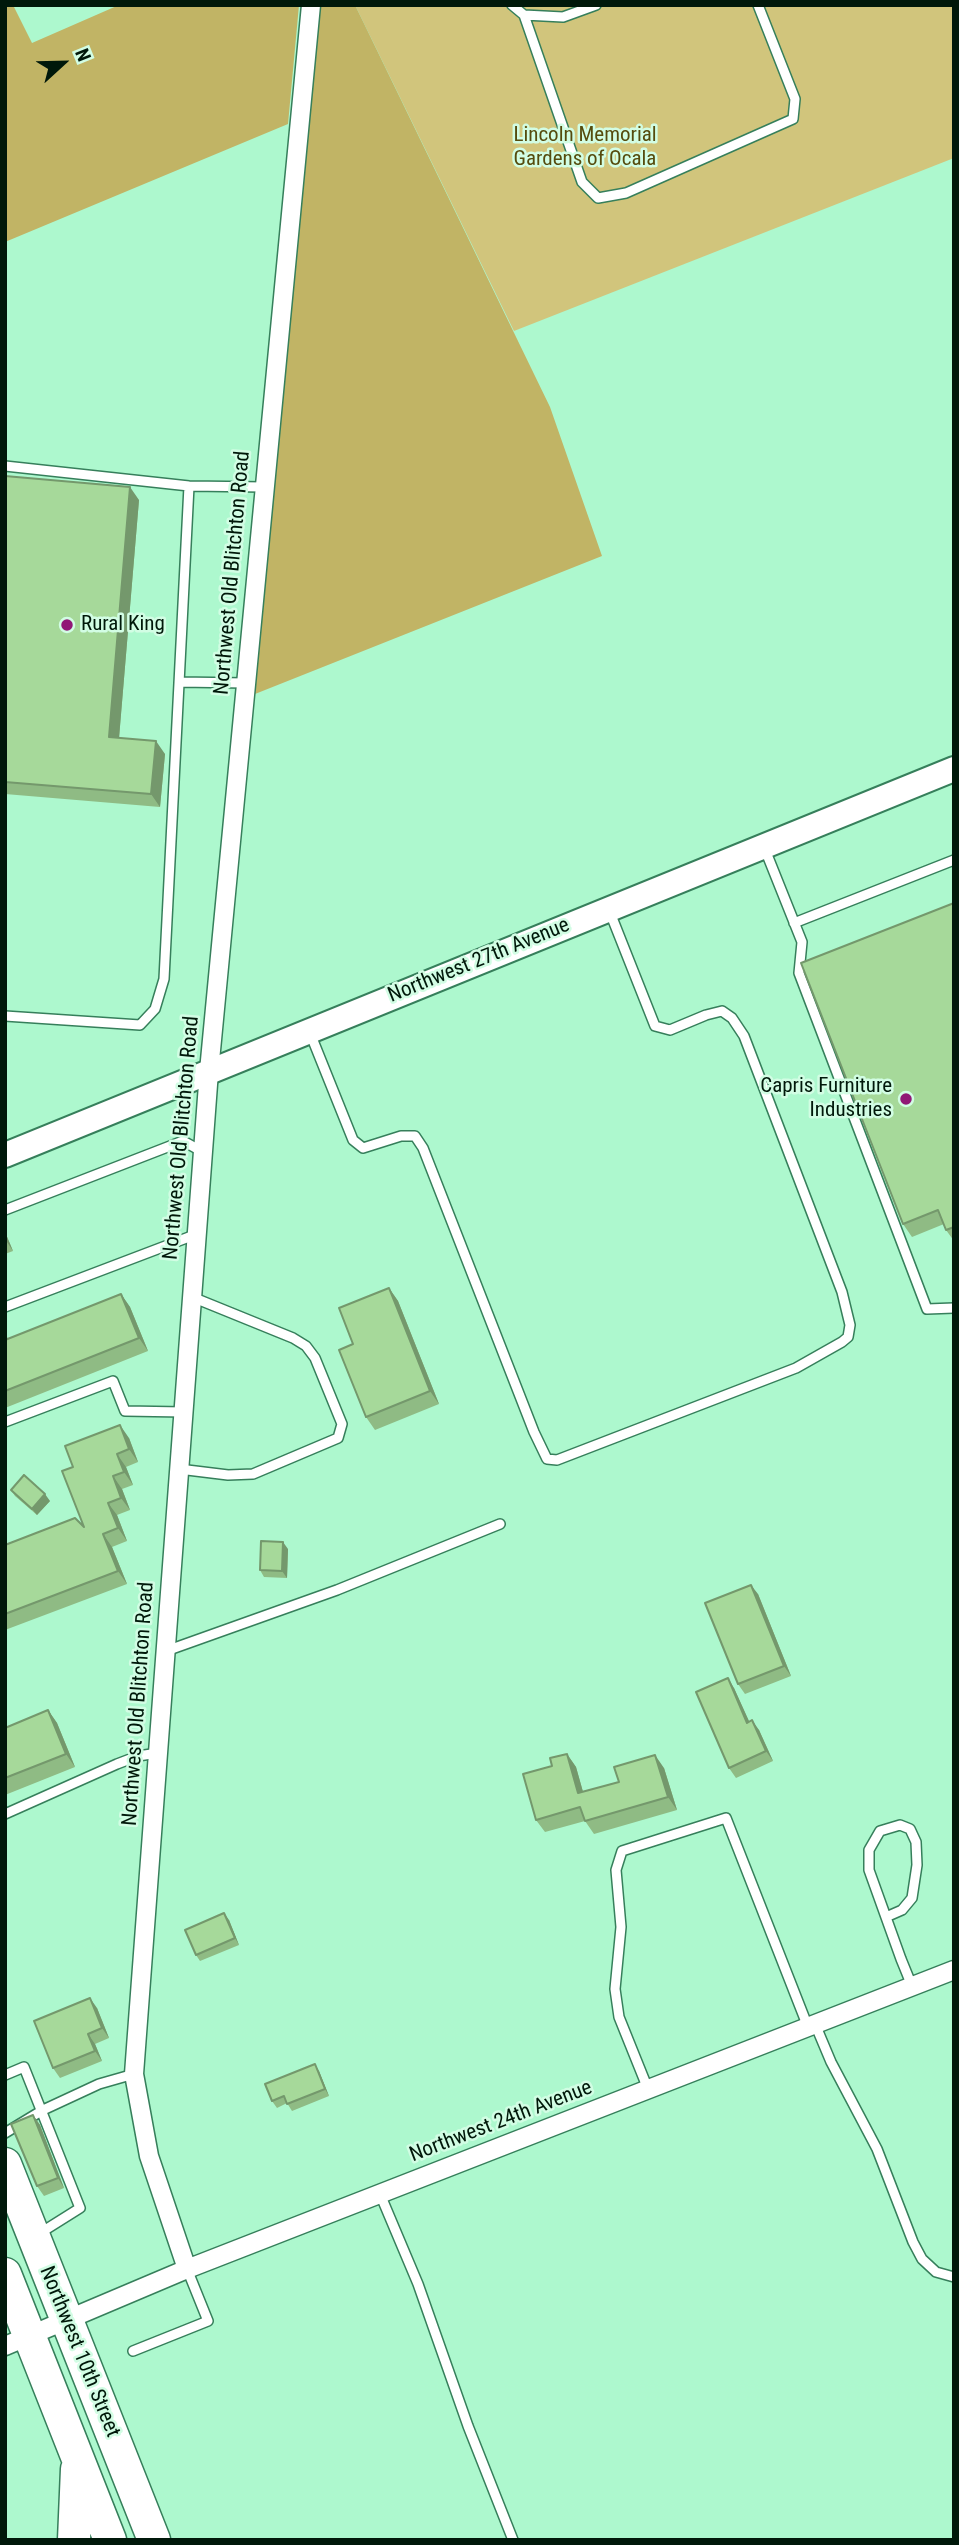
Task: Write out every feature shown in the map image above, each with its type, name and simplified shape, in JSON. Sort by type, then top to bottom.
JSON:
[{"type":"highway","name":"Northwest 10th Street","points":[[5,2164],[154,2540]]},
{"type":"highway","name":"Northwest 10th Street","points":[[5,2274],[17,2341],[77,2457],[110,2540]]},
{"type":"highway","points":[[74,2540],[77,2457]]},
{"type":"street","name":"Northwest Old Blitchton Road","points":[[187,2269],[149,2156],[134,2074],[209,1071],[311,5]]},
{"type":"street","name":"Northwest 27th Avenue","points":[[5,1154],[763,846],[953,773]]},
{"type":"street","name":"Northwest 24th Avenue","points":[[17,2341],[187,2269],[954,1970]]},
{"type":"lane","points":[[512,5],[524,15],[582,182],[598,198],[626,193],[793,119],[795,99],[758,5]]},
{"type":"lane","points":[[524,15],[563,17],[596,5]]},
{"type":"lane","points":[[5,466],[190,486],[264,487]]},
{"type":"lane","points":[[5,1016],[140,1025],[155,1009],[164,979],[190,486]]},
{"type":"lane","points":[[179,682],[246,683]]},
{"type":"lane","points":[[763,846],[802,942],[799,973],[927,1309],[954,1308]]},
{"type":"lane","points":[[794,922],[954,860]]},
{"type":"lane","points":[[308,1030],[353,1140],[363,1148],[401,1136],[415,1136],[423,1148],[547,1459],[557,1460],[796,1368],[842,1342],[848,1337],[850,1325],[842,1292],[744,1036],[732,1018],[722,1011],[670,1030],[655,1026],[608,909]]},
{"type":"lane","points":[[5,1210],[183,1140],[203,1152]]},
{"type":"lane","points":[[5,1307],[197,1234]]},
{"type":"lane","points":[[179,1469],[228,1475],[253,1474],[338,1438],[342,1424],[315,1358],[306,1346],[192,1297]]},
{"type":"lane","points":[[5,1422],[113,1381],[125,1410],[184,1412]]},
{"type":"lane","points":[[166,1651],[337,1590],[500,1524]]},
{"type":"lane","points":[[5,1814],[117,1764],[138,1756],[158,1753]]},
{"type":"lane","points":[[648,2090],[619,2017],[615,1989],[621,1927],[616,1870],[622,1851],[726,1818],[811,2026],[877,2149],[913,2242],[922,2259],[936,2272],[954,2277]]},
{"type":"lane","points":[[886,1917],[902,1910],[912,1898],[916,1842],[909,1829],[900,1825],[880,1831],[869,1850],[869,1870],[886,1917],[912,1986]]},
{"type":"lane","points":[[5,2075],[24,2067],[80,2208],[34,2237]]},
{"type":"lane","points":[[5,2133],[43,2110],[99,2084],[134,2074]]},
{"type":"lane","points":[[380,2194],[418,2284],[468,2426],[513,2540]]},
{"type":"lane","points":[[133,2351],[208,2321],[187,2269]]},
{"type":"green space","name":"Lincoln Memorial Gardens of Ocala","points":[[355,5],[954,5],[954,158],[514,331]]},
{"type":"shaded area","points":[[5,5],[13,5],[32,43],[119,5],[299,5],[288,124],[5,242]]},
{"type":"shaded area","points":[[320,5],[355,5],[550,407],[602,556],[255,694]]},
{"type":"building","name":"Rural King","points":[[5,476],[130,487],[109,737],[156,741],[151,794],[5,782]]},
{"type":"building","name":"Capris Furniture Industries","points":[[954,903],[954,1227],[946,1230],[938,1210],[903,1224],[801,963]]},
{"type":"building","points":[[389,1288],[430,1391],[366,1417],[339,1350],[353,1344],[339,1308]]},
{"type":"building","points":[[121,1294],[139,1338],[5,1391],[5,1340]]},
{"type":"building","points":[[120,1425],[129,1449],[117,1454],[124,1472],[113,1476],[121,1498],[108,1503],[118,1528],[103,1534],[118,1571],[5,1614],[5,1545],[75,1518],[84,1527],[62,1471],[73,1467],[65,1446]]},
{"type":"building","points":[[24,1475],[45,1494],[32,1509],[11,1490]]},
{"type":"building","points":[[261,1541],[283,1542],[282,1571],[260,1570]]},
{"type":"building","points":[[751,1585],[784,1666],[738,1684],[705,1603]]},
{"type":"building","points":[[728,1678],[747,1723],[752,1720],[766,1751],[729,1768],[696,1692]]},
{"type":"building","points":[[48,1710],[66,1754],[5,1778],[5,1728]]},
{"type":"building","points":[[567,1754],[578,1793],[619,1782],[614,1767],[655,1755],[668,1797],[585,1821],[580,1807],[536,1820],[523,1774],[552,1766],[550,1758]]},
{"type":"building","points":[[224,1913],[235,1938],[196,1955],[185,1930]]},
{"type":"building","points":[[90,1998],[102,2028],[88,2034],[95,2051],[53,2068],[34,2021]]},
{"type":"building","points":[[315,2064],[325,2089],[287,2104],[284,2096],[272,2101],[265,2084]]},
{"type":"building","points":[[33,2115],[58,2178],[37,2186],[11,2124]]},
{"type":"place","name":"Rural King","points":[[67,625]]},
{"type":"place","name":"Capris Furniture Industries","points":[[906,1099]]}]
